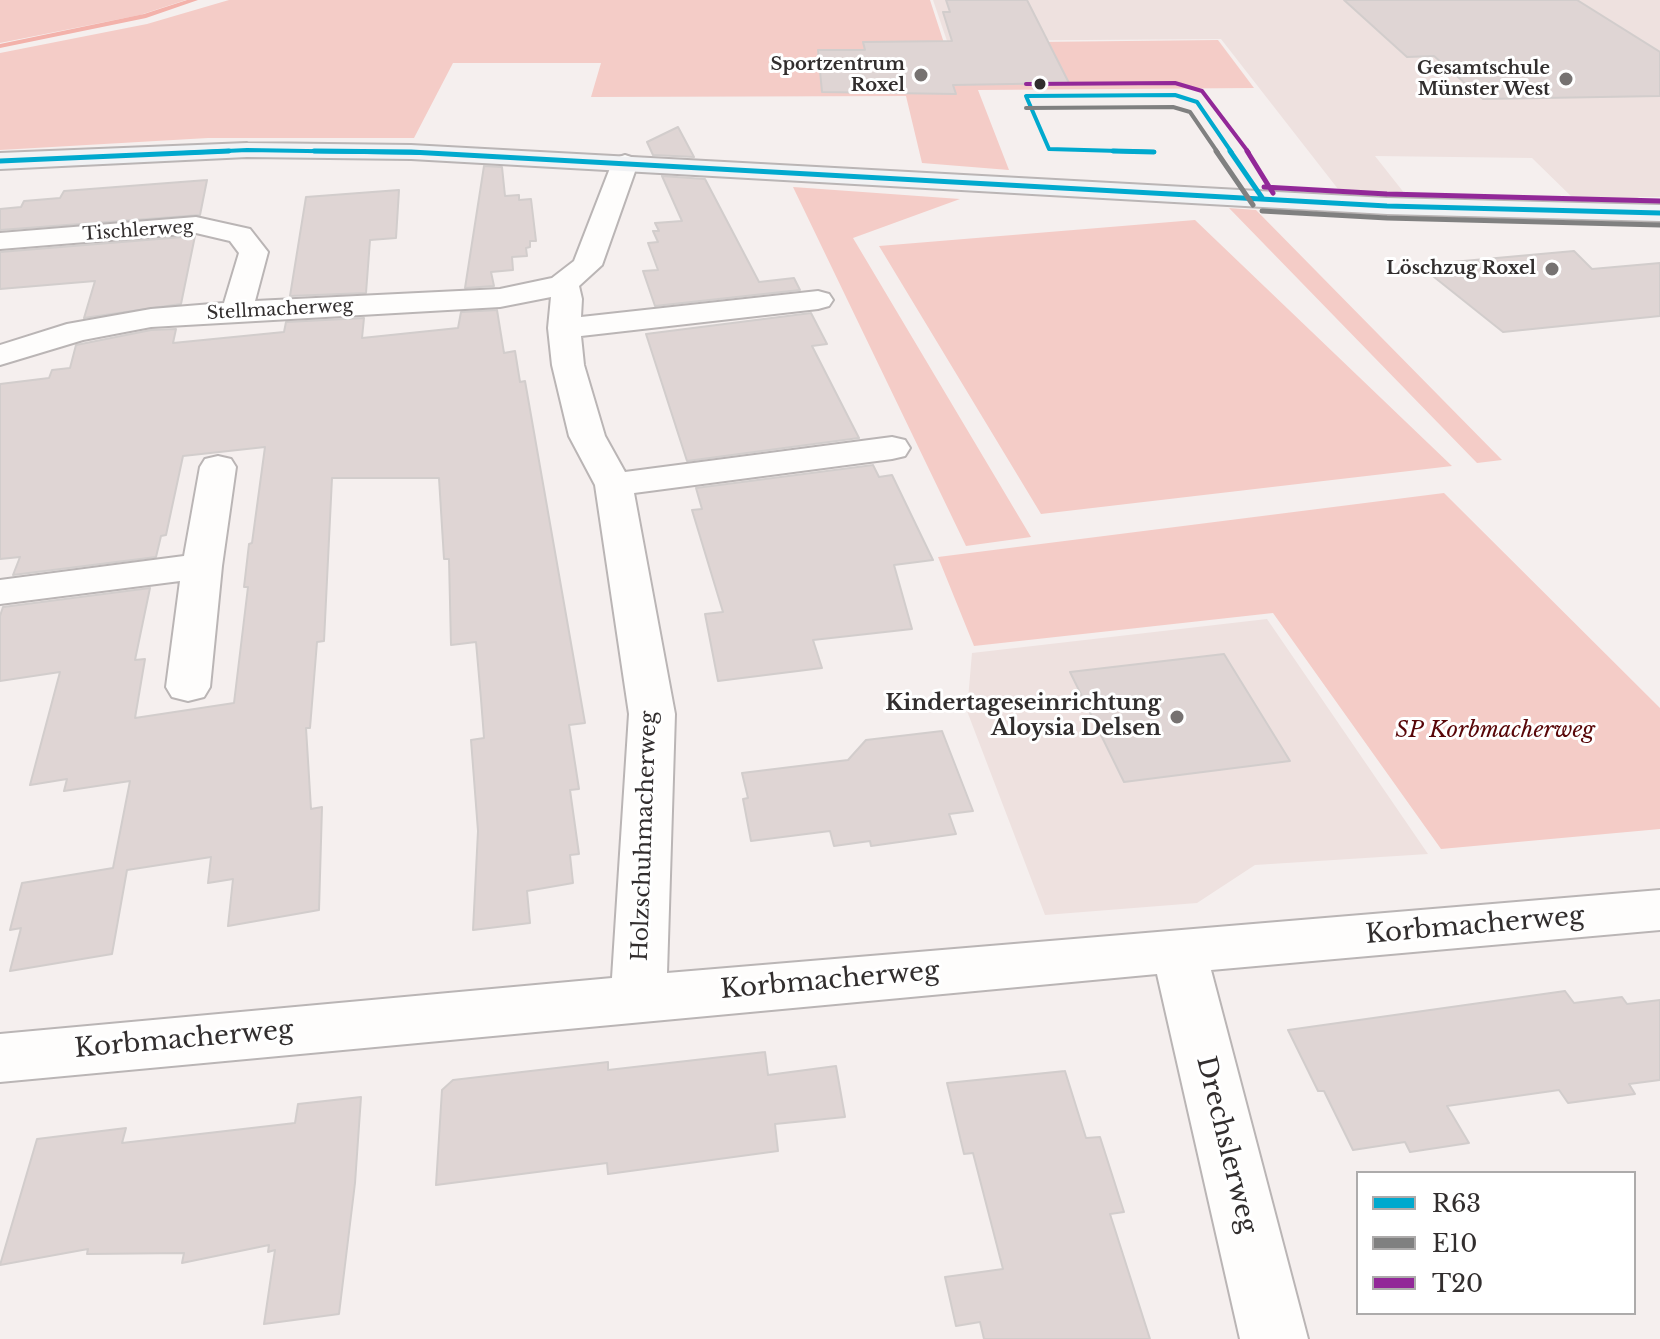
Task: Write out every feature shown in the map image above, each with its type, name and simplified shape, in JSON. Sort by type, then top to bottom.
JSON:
[{"type":"main road","points":[[0,161],[150,153],[325,150],[625,163],[1387,206],[1660,213]]},
{"type":"street","points":[[563,284],[587,265],[625,163]]},
{"type":"street","name":"Tischlerweg","points":[[0,241],[196,225],[240,235],[254,252],[237,311]]},
{"type":"street","name":"Stellmacherweg","points":[[0,355],[78,331],[151,318],[500,298],[534,293],[563,284]]},
{"type":"street","name":"Holzschuhmacherweg","points":[[563,284],[567,299],[564,328],[568,365],[587,436],[614,485],[652,714],[647,867],[638,998]]},
{"type":"street","points":[[564,328],[818,300]]},
{"type":"street","points":[[614,485],[892,448]]},
{"type":"street","points":[[188,687],[202,566],[218,467]]},
{"type":"street","points":[[0,592],[202,566]]},
{"type":"street","name":"Korbmacherweg","points":[[0,1058],[638,998],[1660,910]]},
{"type":"street","name":"Drechslerweg","points":[[1179,951],[1274,1339]]},
{"type":"shaded area","points":[[933,0],[1660,0],[1660,197],[1639,197],[1632,202],[1576,201],[1532,158],[1375,156],[1405,194],[1338,189],[1221,39],[947,41]]},
{"type":"shaded area","points":[[1267,619],[1428,854],[1255,865],[1197,903],[1045,915],[967,711],[972,653]]},
{"type":"green space","points":[[0,0],[186,0],[140,15],[0,43]]},
{"type":"green space","name":"Sportzentrum Roxel","points":[[229,0],[930,0],[944,43],[1218,40],[1254,88],[978,90],[1009,170],[922,163],[906,96],[591,97],[601,63],[453,63],[414,138],[208,138],[0,150],[0,53],[147,24]]},
{"type":"green space","points":[[793,187],[960,199],[853,238],[1031,537],[966,546]]},
{"type":"green space","points":[[1229,208],[1256,210],[1502,460],[1477,463]]},
{"type":"green space","points":[[1195,220],[1452,466],[1041,514],[879,246]]},
{"type":"green space","name":"SP Korbmacherweg","points":[[1444,493],[1660,708],[1660,829],[1441,849],[1273,613],[974,646],[938,557]]},
{"type":"building","points":[[946,0],[1027,0],[1069,83],[953,85],[956,94],[822,92],[818,50],[865,50],[863,42],[952,41],[943,12],[950,12]]},
{"type":"building","points":[[1344,0],[1577,0],[1660,52],[1660,96],[1483,99],[1434,56],[1407,57]]},
{"type":"building","points":[[678,127],[694,157],[653,155],[647,142]]},
{"type":"building","points":[[484,166],[502,167],[505,196],[519,195],[519,200],[531,199],[536,241],[530,241],[530,247],[526,248],[527,256],[512,257],[513,270],[491,272],[494,286],[465,288]]},
{"type":"building","points":[[662,176],[705,179],[759,282],[794,278],[800,290],[655,306],[643,271],[658,270],[648,243],[658,242],[653,231],[659,231],[655,223],[682,221]]},
{"type":"building","points":[[207,180],[200,215],[0,230],[0,209],[21,207],[24,201],[60,198],[64,191]]},
{"type":"building","points":[[399,190],[396,238],[370,240],[366,293],[290,296],[306,197]]},
{"type":"building","points":[[195,236],[181,304],[84,318],[95,281],[0,289],[0,252]]},
{"type":"building","points":[[1574,251],[1592,269],[1660,263],[1660,316],[1503,332],[1419,265]]},
{"type":"building","points":[[497,310],[504,353],[515,351],[520,382],[525,381],[585,723],[569,725],[579,789],[570,790],[579,854],[570,855],[573,883],[527,891],[530,923],[473,930],[478,831],[471,740],[484,738],[476,642],[451,645],[449,559],[444,559],[439,478],[332,478],[324,641],[317,642],[310,728],[306,728],[311,809],[322,807],[319,910],[228,926],[233,879],[208,883],[211,857],[127,870],[112,954],[10,971],[21,928],[10,930],[22,883],[113,868],[130,781],[64,791],[67,779],[30,785],[60,672],[0,681],[0,616],[3,607],[150,588],[135,660],[145,659],[135,718],[234,703],[248,587],[244,587],[249,544],[252,543],[265,447],[183,456],[166,535],[161,536],[156,557],[13,575],[20,557],[0,559],[0,384],[49,378],[52,370],[70,368],[76,345],[151,330],[176,329],[173,343],[284,332],[286,322],[364,318],[362,338],[458,328],[461,312]]},
{"type":"building","points":[[811,313],[827,344],[812,346],[859,438],[687,461],[646,334]]},
{"type":"building","points":[[873,465],[879,477],[892,475],[933,560],[894,565],[912,629],[813,640],[822,668],[718,681],[705,614],[723,612],[692,510],[702,509],[696,488]]},
{"type":"building","name":"Kindertageseinrichtung Aloysia Delsen","points":[[1224,654],[1290,761],[1124,782],[1070,672]]},
{"type":"building","points":[[942,731],[973,811],[949,814],[956,834],[871,846],[870,841],[834,846],[830,831],[751,841],[743,799],[748,798],[742,773],[848,760],[866,740]]},
{"type":"building","points":[[1565,991],[1574,1003],[1622,997],[1627,1004],[1660,1000],[1660,1080],[1629,1084],[1635,1094],[1568,1103],[1559,1090],[1447,1106],[1469,1143],[1410,1152],[1405,1142],[1353,1150],[1324,1091],[1318,1091],[1288,1030]]},
{"type":"building","points":[[765,1052],[768,1075],[836,1066],[845,1117],[775,1124],[778,1151],[608,1174],[607,1163],[436,1185],[442,1090],[453,1080],[608,1062],[608,1070]]},
{"type":"building","points":[[1065,1071],[1086,1138],[1100,1137],[1124,1212],[1110,1214],[1150,1339],[984,1339],[980,1322],[956,1326],[945,1277],[1003,1269],[973,1153],[964,1154],[947,1083]]},
{"type":"building","points":[[361,1097],[355,1183],[339,1314],[264,1324],[275,1250],[268,1252],[269,1245],[182,1263],[184,1253],[87,1254],[88,1249],[0,1265],[37,1139],[126,1128],[122,1143],[295,1123],[298,1104]]},
{"type":"waterway","points":[[0,46],[146,16],[194,0]]},
{"type":"transit line","name":"T20","points":[[1026,84],[1175,83],[1202,91],[1245,147],[1273,193]]},
{"type":"transit line","name":"R63","points":[[1154,152],[1049,149],[1026,96],[1175,95],[1197,102],[1263,199]]},
{"type":"transit line","name":"E10","points":[[1026,108],[1173,107],[1190,112],[1253,205]]},
{"type":"transit line","name":"R63","points":[[0,161],[247,150],[411,152],[1387,206],[1660,213]]},
{"type":"transit line","name":"T20","points":[[1264,187],[1387,194],[1660,201]]},
{"type":"transit line","name":"E10","points":[[1262,211],[1387,218],[1660,225]]},
{"type":"place","name":"Sportzentrum Roxel","points":[[921,75]]},
{"type":"place","name":"Gesamtschule Münster West","points":[[1566,79]]},
{"type":"place","name":"Löschzug Roxel","points":[[1552,269]]},
{"type":"place","name":"Kindertageseinrichtung Aloysia Delsen","points":[[1177,717]]}]
